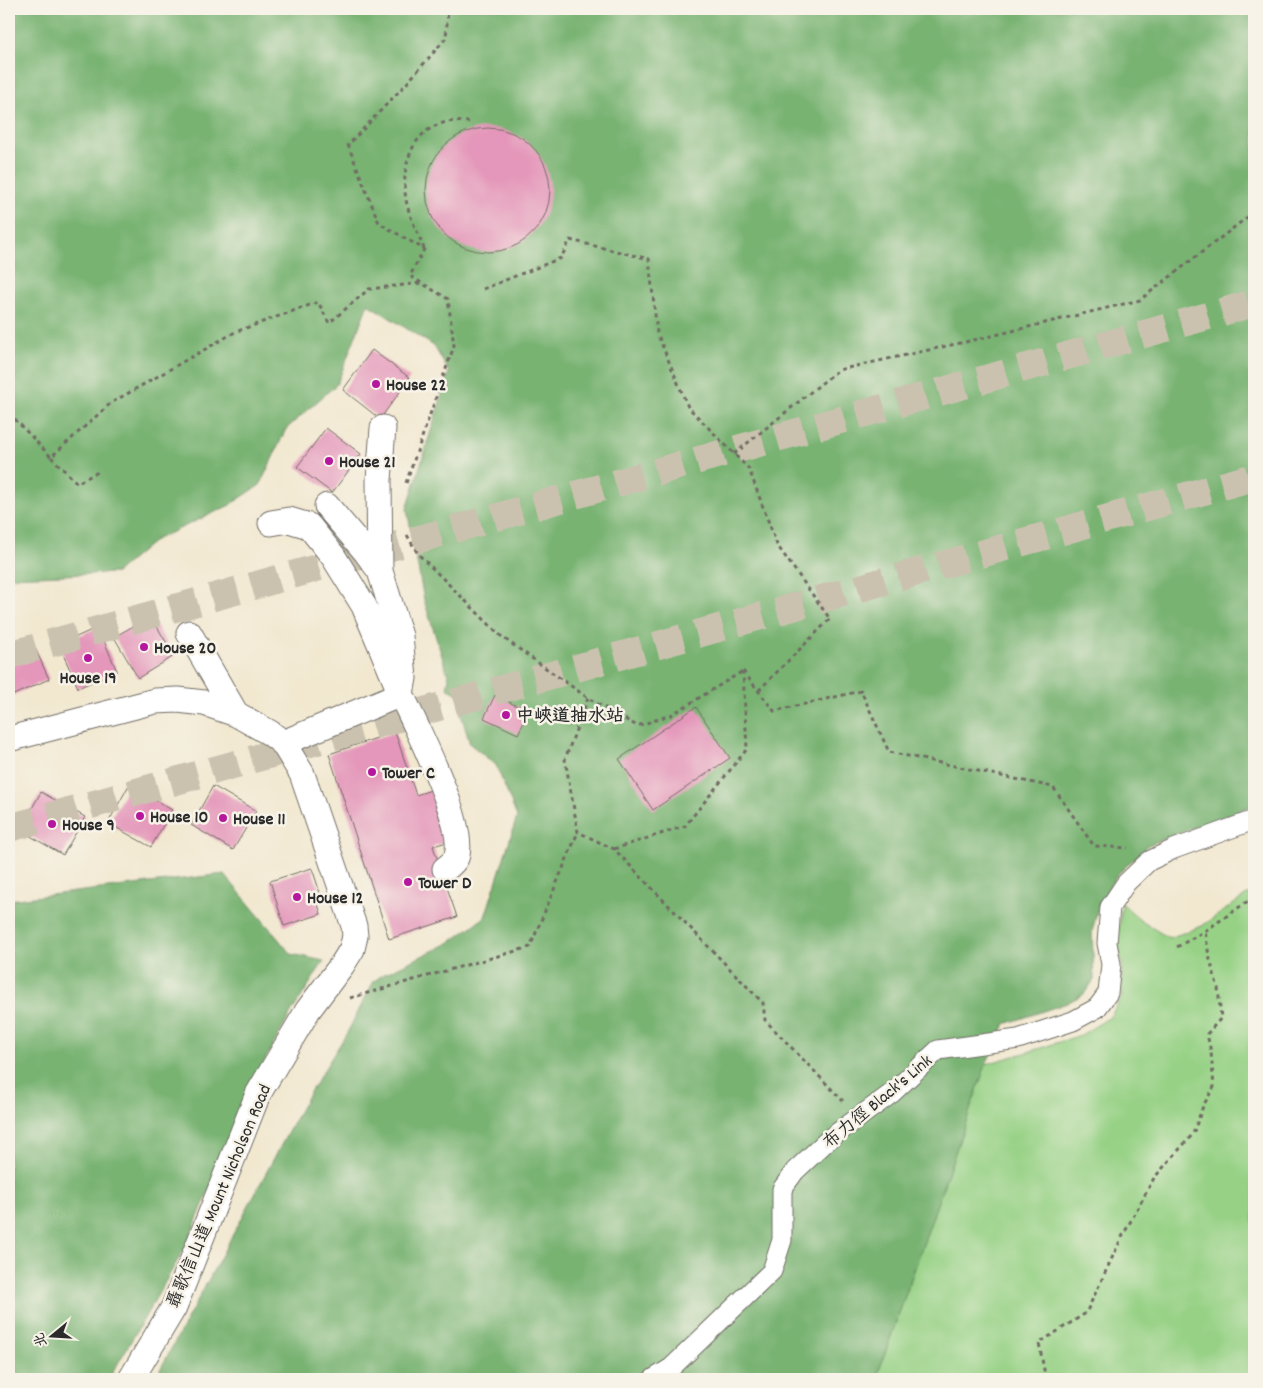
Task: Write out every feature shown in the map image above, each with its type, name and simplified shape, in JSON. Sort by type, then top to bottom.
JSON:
[{"type":"street","points":[[383,428],[379,480],[380,571],[400,636],[404,678],[401,694]]},
{"type":"street","points":[[327,506],[380,571]]},
{"type":"street","points":[[271,523],[289,520],[309,526],[333,556],[364,606],[450,804],[456,824],[459,845],[456,859],[445,869]]},
{"type":"street","points":[[189,633],[236,714]]},
{"type":"street","points":[[9,739],[155,702],[178,700],[204,703],[236,714],[270,733],[283,743],[401,694]]},
{"type":"street","name":"聶歌信山道 Mount Nicholson Road","points":[[131,1379],[174,1307],[258,1094],[308,1010],[342,965],[352,948],[355,936],[354,926],[302,774],[283,743]]},
{"type":"street","name":"布力徑 Black's Link","points":[[653,1379],[671,1368],[772,1271],[782,1240],[782,1189],[795,1171],[829,1139],[892,1093],[938,1050],[1018,1039],[1073,1021],[1097,1008],[1108,992],[1111,964],[1107,943],[1110,907],[1126,884],[1149,861],[1254,820]]},
{"type":"path","points":[[424,249],[379,222],[348,145],[407,83],[446,38],[448,9]]},
{"type":"path","points":[[405,486],[454,346],[448,299],[410,276],[424,249],[407,206],[405,176],[408,156],[424,131],[444,122],[470,122]]},
{"type":"path","points":[[734,454],[838,370],[983,338],[1140,300],[1254,212]]},
{"type":"path","points":[[483,289],[561,258],[570,240],[649,259],[657,333],[688,407],[749,469],[777,545],[830,619],[758,691]]},
{"type":"path","points":[[51,457],[110,403],[235,332],[318,302],[329,323],[369,289],[422,283]]},
{"type":"path","points":[[9,413],[77,483],[98,472]]},
{"type":"path","points":[[404,530],[418,554],[502,637],[588,698],[637,726],[671,715],[743,671]]},
{"type":"path","points":[[743,671],[774,711],[861,691],[889,752],[1053,786],[1094,846],[1132,848]]},
{"type":"path","points":[[614,849],[684,826],[746,749],[743,671]]},
{"type":"path","points":[[308,1010],[530,947],[578,832],[565,759],[588,698]]},
{"type":"path","points":[[578,832],[614,849],[763,1003],[765,1020],[859,1118]]},
{"type":"path","points":[[1178,947],[1254,897]]},
{"type":"path","points":[[1043,1379],[1045,1375],[1039,1343],[1086,1313],[1154,1178],[1193,1134],[1203,1106],[1214,1088],[1211,1052],[1207,1034],[1221,1018],[1218,988],[1209,956],[1205,931]]},
{"type":"green space","points":[[9,9],[1254,9],[1254,805],[1148,845],[1117,875],[1099,903],[1092,932],[1094,980],[1084,994],[1067,1003],[1005,1024],[986,1064],[876,1379],[155,1379],[307,1097],[347,1033],[374,981],[384,974],[449,943],[485,917],[517,817],[496,765],[470,744],[461,714],[465,698],[447,688],[449,678],[424,600],[407,509],[449,372],[434,346],[368,304],[337,384],[286,429],[260,485],[230,505],[155,540],[116,573],[9,577]]},
{"type":"green space","points":[[224,874],[291,954],[324,961],[291,1013],[255,1078],[186,1246],[109,1379],[9,1379],[9,900]]},
{"type":"green space","points":[[1254,890],[1254,1379],[876,1379],[986,1064],[1081,1035],[1110,1017],[1121,998],[1122,963],[1117,943],[1122,903],[1141,921],[1169,938],[1202,926]]},
{"type":"building","points":[[488,128],[512,133],[531,147],[545,166],[550,190],[545,214],[531,233],[512,247],[488,252],[464,247],[445,233],[431,214],[426,190],[431,166],[445,147],[464,133]]},
{"type":"building","name":"House 22","points":[[372,350],[410,378],[380,419],[343,390]]},
{"type":"building","name":"House 21","points":[[326,428],[361,454],[332,493],[297,467]]},
{"type":"building","name":"House 20","points":[[151,616],[174,656],[138,678],[114,637]]},
{"type":"building","name":"House 19","points":[[98,627],[117,671],[78,688],[59,645]]},
{"type":"building","points":[[31,639],[49,679],[9,697],[9,650]]},
{"type":"building","name":"中峽道抽水站","points":[[495,695],[529,712],[518,734],[484,718]]},
{"type":"building","points":[[696,707],[730,758],[653,810],[619,759]]},
{"type":"building","points":[[395,732],[416,795],[431,790],[447,842],[433,846],[457,917],[389,939],[329,754]]},
{"type":"building","name":"House 10","points":[[129,785],[172,810],[151,847],[108,823]]},
{"type":"building","name":"House 11","points":[[213,786],[256,811],[233,850],[191,825]]},
{"type":"building","name":"House 9","points":[[41,792],[85,817],[63,855],[20,830]]},
{"type":"building","name":"House 12","points":[[312,868],[321,896],[316,898],[321,914],[284,926],[270,881]]},
{"type":"tunnel","points":[[9,655],[1254,303]]},
{"type":"tunnel","points":[[9,828],[1254,477]]},
{"type":"place","name":"House 22","points":[[376,384]]},
{"type":"place","name":"House 21","points":[[329,461]]},
{"type":"place","name":"House 20","points":[[144,647]]},
{"type":"place","name":"House 19","points":[[88,658]]},
{"type":"place","name":"中峽道抽水站","points":[[506,715]]},
{"type":"place","name":"Tower C","points":[[372,772]]},
{"type":"place","name":"House 10","points":[[140,816]]},
{"type":"place","name":"House 11","points":[[223,818]]},
{"type":"place","name":"House 9","points":[[52,824]]},
{"type":"place","name":"Tower D","points":[[408,882]]},
{"type":"place","name":"House 12","points":[[297,897]]}]
